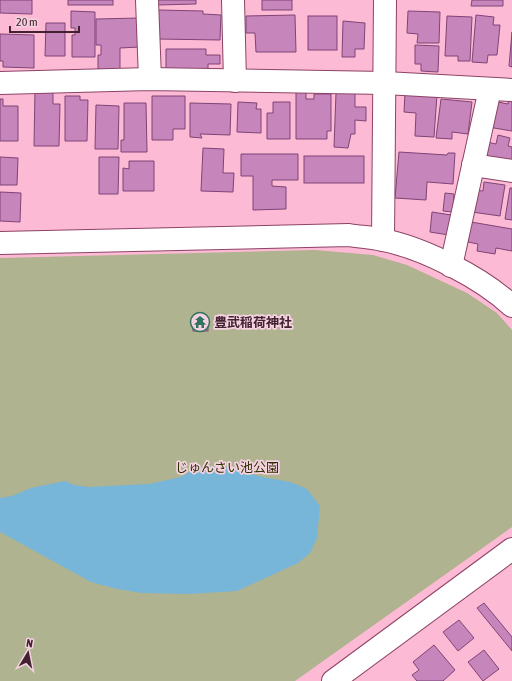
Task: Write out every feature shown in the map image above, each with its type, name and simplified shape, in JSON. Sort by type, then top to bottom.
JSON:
[{"type":"street","points":[[147,0],[150,79]]},
{"type":"street","points":[[233,0],[235,80]]},
{"type":"street","points":[[383,240],[386,0]]},
{"type":"street","points":[[0,83],[150,79],[235,80],[385,83],[512,90]]},
{"type":"street","points":[[452,266],[472,164],[490,89]]},
{"type":"street","points":[[472,164],[512,171]]},
{"type":"street","points":[[0,243],[349,235],[383,240],[418,251],[452,266],[482,283],[500,295],[512,306]]},
{"type":"street","points":[[333,681],[512,549]]},
{"type":"green space","name":"じゅんさい池公園","points":[[315,250],[373,255],[407,265],[467,293],[497,313],[512,330],[512,527],[295,681],[0,681],[0,258]]},
{"type":"water","points":[[199,466],[231,468],[262,477],[290,482],[307,489],[320,506],[317,538],[310,553],[298,563],[237,591],[189,594],[142,593],[117,589],[91,582],[0,532],[0,498],[12,496],[31,488],[65,481],[74,485],[89,487],[149,484],[181,477]]},
{"type":"building","points":[[0,0],[32,0],[32,14],[0,13]]},
{"type":"building","points":[[68,0],[113,0],[113,5],[68,5]]},
{"type":"building","points":[[157,0],[196,0],[196,4],[157,5]]},
{"type":"building","points":[[262,0],[292,0],[292,10],[262,10]]},
{"type":"building","points":[[472,0],[503,0],[503,6],[471,6]]},
{"type":"building","points":[[158,10],[203,11],[203,14],[221,15],[220,40],[157,39]]},
{"type":"building","points":[[71,11],[95,12],[95,57],[72,57],[72,35],[75,35],[75,28],[71,28]]},
{"type":"building","points":[[408,11],[440,12],[439,43],[417,43],[418,34],[407,33]]},
{"type":"building","points":[[295,15],[296,52],[256,52],[255,33],[246,33],[246,16]]},
{"type":"building","points":[[476,15],[494,17],[493,25],[500,25],[497,55],[488,55],[487,63],[472,62]]},
{"type":"building","points":[[308,16],[337,16],[337,50],[308,50]]},
{"type":"building","points":[[447,16],[472,17],[470,61],[458,61],[458,56],[445,56]]},
{"type":"building","points":[[139,18],[140,47],[120,48],[120,70],[98,71],[98,55],[101,55],[101,45],[96,45],[96,19]]},
{"type":"building","points":[[343,21],[365,23],[364,49],[355,49],[355,57],[342,57]]},
{"type":"building","points":[[46,23],[65,23],[65,56],[45,56]]},
{"type":"building","points":[[512,32],[512,67],[509,66]]},
{"type":"building","points":[[0,34],[34,35],[34,68],[3,67],[3,61],[0,61]]},
{"type":"building","points":[[415,45],[439,46],[438,72],[421,71],[421,64],[415,64]]},
{"type":"building","points":[[166,49],[206,49],[206,55],[220,55],[220,64],[208,64],[208,70],[166,69]]},
{"type":"building","points":[[35,88],[53,88],[53,104],[60,104],[59,146],[34,146]]},
{"type":"building","points":[[296,89],[306,89],[306,99],[314,99],[314,94],[331,94],[331,131],[327,131],[327,139],[296,139]]},
{"type":"building","points":[[336,93],[355,93],[355,107],[366,107],[366,121],[355,120],[355,134],[351,134],[348,148],[334,147]]},
{"type":"building","points":[[405,93],[437,95],[434,137],[415,136],[416,113],[404,112]]},
{"type":"building","points":[[65,96],[80,96],[80,100],[88,100],[87,141],[65,141]]},
{"type":"building","points":[[152,96],[185,96],[185,129],[173,129],[173,140],[152,140]]},
{"type":"building","points":[[509,96],[512,96],[512,131],[488,127],[493,101],[508,104]]},
{"type":"building","points":[[0,99],[3,99],[3,106],[18,106],[18,141],[0,141]]},
{"type":"building","points":[[441,99],[472,102],[468,134],[452,132],[452,139],[436,138]]},
{"type":"building","points":[[238,102],[257,103],[256,109],[261,109],[261,133],[237,132]]},
{"type":"building","points":[[273,102],[290,102],[290,139],[267,139],[267,113],[273,113]]},
{"type":"building","points":[[124,103],[146,103],[147,152],[121,152],[121,140],[124,140]]},
{"type":"building","points":[[190,103],[231,104],[230,135],[200,134],[202,138],[190,137]]},
{"type":"building","points":[[96,105],[119,106],[118,149],[95,149]]},
{"type":"building","points":[[498,135],[510,138],[508,146],[512,147],[512,163],[483,161],[487,142],[496,144]]},
{"type":"building","points":[[203,148],[224,149],[223,173],[234,173],[233,192],[201,191]]},
{"type":"building","points":[[399,152],[447,155],[448,153],[455,153],[453,184],[427,182],[426,200],[395,198]]},
{"type":"building","points":[[241,154],[298,154],[298,180],[272,180],[272,186],[286,187],[286,209],[253,210],[253,176],[241,176]]},
{"type":"building","points":[[304,156],[364,156],[364,183],[304,183]]},
{"type":"building","points":[[0,157],[18,158],[17,185],[0,185]]},
{"type":"building","points":[[99,157],[119,157],[118,194],[99,194]]},
{"type":"building","points":[[129,161],[154,161],[154,191],[123,191],[123,168],[129,169]]},
{"type":"building","points":[[484,182],[505,185],[500,216],[472,212],[475,190],[483,191]]},
{"type":"building","points":[[510,188],[512,188],[512,220],[505,219]]},
{"type":"building","points":[[0,192],[21,193],[20,222],[0,221]]},
{"type":"building","points":[[445,193],[454,194],[453,212],[443,211]]},
{"type":"building","points":[[432,212],[451,215],[449,235],[430,232]]},
{"type":"building","points":[[471,222],[512,229],[512,251],[496,248],[495,254],[477,251],[478,244],[468,242]]},
{"type":"building","points":[[193,318],[208,318],[208,331],[193,331]]},
{"type":"building","points":[[484,603],[512,637],[512,651],[477,608]]},
{"type":"building","points":[[459,620],[474,638],[458,651],[443,632]]},
{"type":"building","points":[[434,645],[455,670],[443,681],[417,681],[412,675],[419,670],[413,662]]},
{"type":"building","points":[[484,650],[499,669],[483,681],[468,662]]},
{"type":"place","name":"豊武稲荷神社","points":[[200,322]]}]
